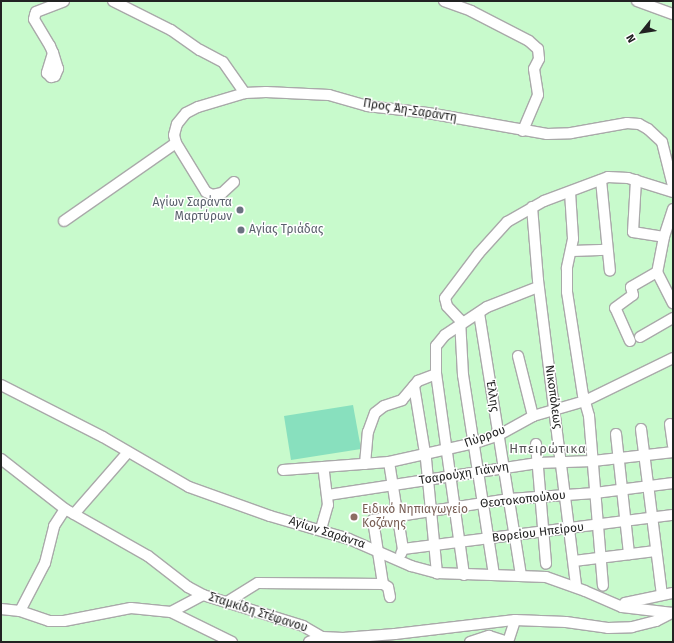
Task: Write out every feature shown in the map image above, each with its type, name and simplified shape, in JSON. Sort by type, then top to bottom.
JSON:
[{"type":"street","points":[[53,53],[34,19],[36,12],[64,1]]},
{"type":"street","points":[[113,1],[171,30],[200,50],[224,62],[245,93]]},
{"type":"street","points":[[444,1],[478,15],[529,41],[538,49],[539,59],[534,69],[539,85],[538,95],[523,131]]},
{"type":"street","points":[[637,1],[673,14]]},
{"type":"street","name":"Προς Άη-Σαράντη","points":[[176,143],[174,135],[177,124],[186,113],[245,93],[329,95],[367,106],[428,113],[523,131],[559,134],[610,125],[638,124],[648,128],[662,142],[673,186]]},
{"type":"street","points":[[64,221],[176,143],[206,192],[212,195],[222,193],[234,182]]},
{"type":"street","points":[[494,575],[475,443],[463,375],[461,326],[459,318],[447,306],[445,298],[479,253],[507,222],[532,207],[600,180],[614,177],[636,180],[673,192]]},
{"type":"street","points":[[600,180],[610,271]]},
{"type":"street","points":[[636,180],[633,232],[664,237]]},
{"type":"street","points":[[570,192],[572,251],[569,253],[567,268],[567,292],[585,401],[593,461],[603,586]]},
{"type":"street","name":"Νικοπόλεως","points":[[532,207],[538,287],[562,462],[576,587]]},
{"type":"street","points":[[672,297],[657,272],[664,237],[673,209]]},
{"type":"street","points":[[572,251],[607,250]]},
{"type":"street","points":[[657,272],[632,287],[633,295],[615,308],[635,339],[673,318]]},
{"type":"street","points":[[464,575],[452,476],[436,374],[436,346],[445,335],[494,304],[538,287]]},
{"type":"street","name":"Έλλης","points":[[479,313],[520,574]]},
{"type":"street","points":[[518,356],[532,416]]},
{"type":"street","name":"Πύρρου","points":[[283,470],[389,462],[475,443],[499,435],[532,416],[585,401],[673,358]]},
{"type":"street","points":[[365,464],[368,432],[375,413],[384,406],[402,400],[414,386],[436,374]]},
{"type":"street","name":"Αγίων Σαράντα","points":[[1,385],[195,489],[270,516],[321,529],[398,560],[437,573],[464,575],[520,574],[546,577],[576,587],[622,607],[673,613]]},
{"type":"street","points":[[414,386],[425,454],[437,573]]},
{"type":"street","points":[[670,424],[673,441]]},
{"type":"street","points":[[641,429],[655,551],[662,595]]},
{"type":"street","points":[[616,434],[628,554]]},
{"type":"street","points":[[536,444],[546,564]]},
{"type":"street","points":[[74,514],[128,452]]},
{"type":"street","name":"Τσαρούχη Γιάννη","points":[[328,495],[538,463],[593,461],[673,452]]},
{"type":"street","name":"Σταμκίδη Στέφανου","points":[[1,459],[65,509],[148,556],[188,587],[203,595],[303,626],[322,639],[395,634],[515,620],[566,622],[608,628],[632,627],[656,622],[673,613]]},
{"type":"street","points":[[389,462],[403,549],[398,560]]},
{"type":"street","points":[[321,529],[328,505],[328,495],[323,467]]},
{"type":"street","name":"Θεοτοκοπούλου","points":[[376,550],[373,520],[509,499],[595,493],[673,483]]},
{"type":"street","points":[[20,611],[46,563],[54,526],[65,509]]},
{"type":"street","name":"Βορείου Ηπείρου","points":[[403,549],[488,539],[544,530],[625,523],[673,515]]},
{"type":"street","points":[[376,550],[383,584]]},
{"type":"street","points":[[574,561],[655,551]]},
{"type":"street","points":[[227,602],[258,583],[383,584],[388,587],[390,597]]},
{"type":"street","points":[[622,607],[625,603],[673,592]]},
{"type":"street","points":[[171,612],[203,595]]},
{"type":"street","points":[[2,611],[20,611],[49,621],[64,622],[131,608],[171,612],[232,642]]},
{"type":"street","points":[[470,642],[489,636],[508,642],[515,620]]},
{"type":"street","points":[[309,642],[322,639]]},
{"type":"green space","points":[[1,1],[673,1],[673,642],[1,642]]},
{"type":"green space","points":[[353,405],[361,449],[291,460],[284,416]]},
{"type":"place","name":"Αγίων Σαράντα Μαρτύρων","points":[[240,210]]},
{"type":"place","name":"Αγίας Τριάδας","points":[[241,230]]},
{"type":"place","name":"Ειδικό Νηπιαγωγείο Κοζάνης","points":[[354,517]]},
{"type":"district","name":"Ηπειρώτικα","points":[[548,449]]}]
